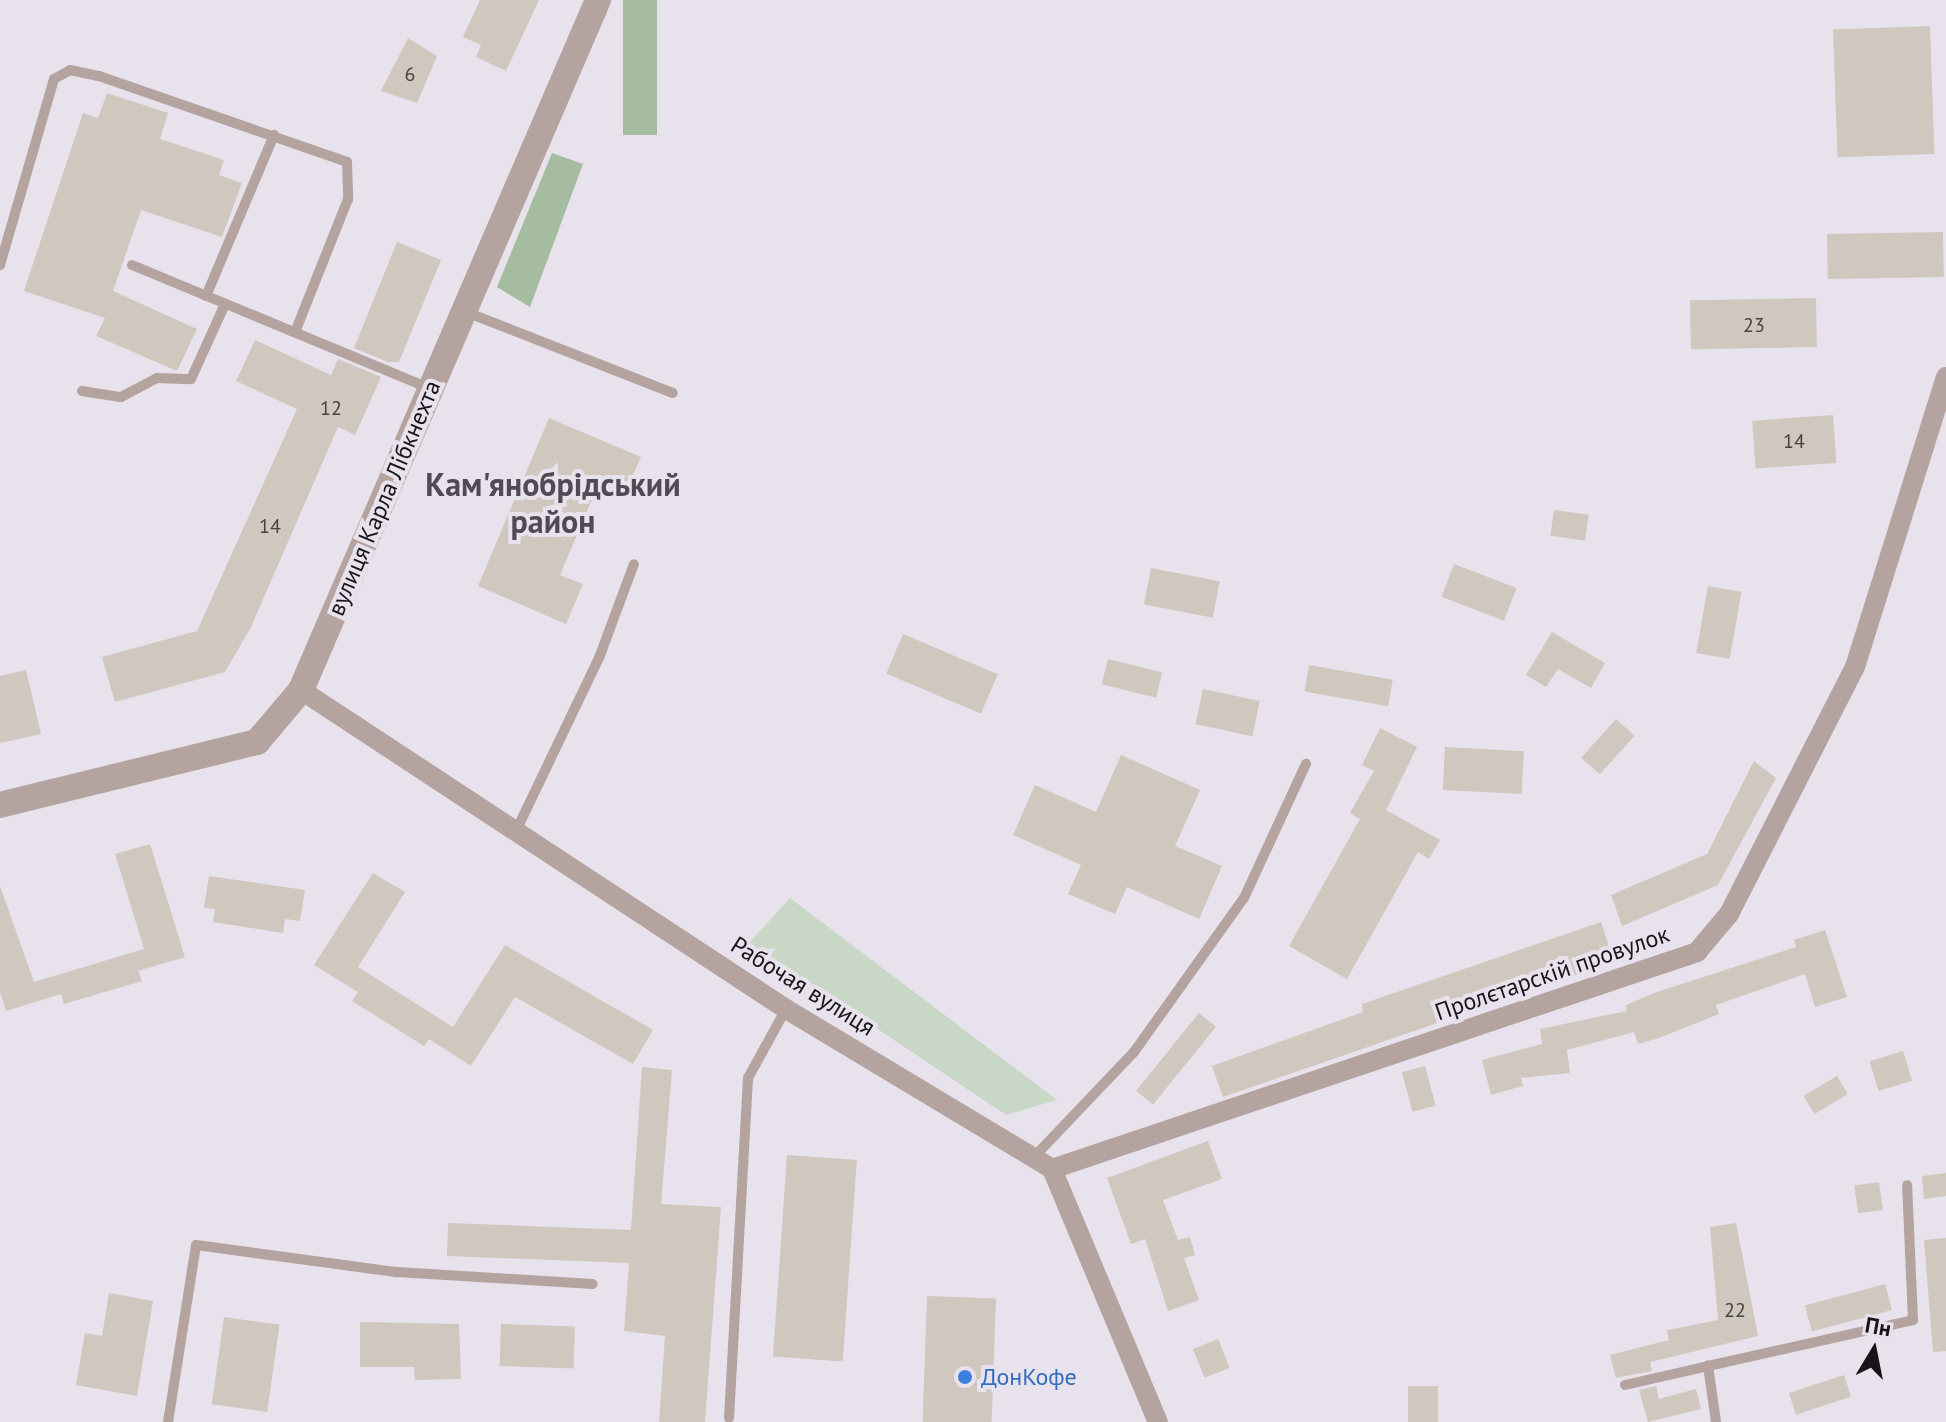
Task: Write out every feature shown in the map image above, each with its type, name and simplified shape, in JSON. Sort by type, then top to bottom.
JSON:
[{"type":"street","name":"вулиця Карла Лібкнехта","points":[[0,805],[257,742],[301,690],[598,0]]},
{"type":"street","name":"Пролєтарскій провулок","points":[[1052,1169],[1697,952],[1729,914],[1855,667],[1946,377]]},
{"type":"street","name":"Рабочая вулиця","points":[[301,690],[786,1009],[1052,1169]]},
{"type":"street","points":[[1052,1169],[1158,1422]]},
{"type":"lane","points":[[0,265],[54,79],[70,70],[274,135],[347,162],[351,181],[295,332]]},
{"type":"lane","points":[[206,296],[274,135]]},
{"type":"lane","points":[[132,265],[431,389]]},
{"type":"lane","points":[[82,391],[121,397],[157,378],[191,379],[225,304]]},
{"type":"lane","points":[[464,311],[673,393]]},
{"type":"lane","points":[[516,831],[599,658],[634,564]]},
{"type":"lane","points":[[1034,1157],[1134,1052],[1244,898],[1306,764]]},
{"type":"lane","points":[[729,1418],[748,1078],[786,1009]]},
{"type":"lane","points":[[1625,1385],[1913,1320],[1907,1185]]},
{"type":"lane","points":[[168,1422],[196,1245],[397,1272],[593,1284]]},
{"type":"lane","points":[[1708,1366],[1716,1422]]},
{"type":"green space","points":[[623,0],[657,0],[657,135],[623,135]]},
{"type":"green space","points":[[552,153],[583,164],[530,307],[497,287]]},
{"type":"green space","points":[[790,898],[1057,1100],[1006,1115],[749,943]]},
{"type":"building","points":[[480,0],[539,0],[506,71],[476,57],[481,45],[463,37]]},
{"type":"building","points":[[1930,26],[1934,154],[1838,157],[1833,29]]},
{"type":"building","points":[[408,38],[437,56],[417,103],[381,91]]},
{"type":"building","points":[[107,93],[168,113],[160,139],[224,160],[219,175],[242,183],[222,237],[141,210],[113,291],[197,329],[177,371],[96,336],[105,318],[24,291],[83,113],[98,118]]},
{"type":"building","points":[[1943,232],[1944,277],[1828,279],[1827,234]]},
{"type":"building","points":[[397,242],[441,260],[399,362],[388,362],[354,348]]},
{"type":"building","points":[[1816,298],[1817,347],[1691,349],[1690,300]]},
{"type":"building","points":[[255,340],[331,375],[338,359],[381,377],[355,435],[338,427],[251,627],[225,672],[115,702],[102,657],[197,631],[297,409],[236,381]]},
{"type":"building","points":[[1833,415],[1836,463],[1756,469],[1752,421]]},
{"type":"building","points":[[549,418],[641,457],[625,494],[599,483],[560,575],[583,584],[566,624],[478,586]]},
{"type":"building","points":[[1554,510],[1589,515],[1585,541],[1550,536]]},
{"type":"building","points":[[1454,564],[1517,588],[1504,621],[1441,597]]},
{"type":"building","points":[[1151,568],[1220,581],[1213,618],[1144,604]]},
{"type":"building","points":[[1708,586],[1741,592],[1730,659],[1696,653]]},
{"type":"building","points":[[1552,632],[1605,663],[1591,688],[1558,669],[1546,687],[1526,675]]},
{"type":"building","points":[[903,634],[998,674],[981,714],[886,674]]},
{"type":"building","points":[[1108,659],[1162,673],[1156,698],[1102,684]]},
{"type":"building","points":[[1309,665],[1393,680],[1388,706],[1304,692]]},
{"type":"building","points":[[26,670],[41,734],[0,743],[0,676]]},
{"type":"building","points":[[1203,689],[1260,701],[1252,736],[1196,724]]},
{"type":"building","points":[[1616,719],[1635,736],[1600,774],[1581,758]]},
{"type":"building","points":[[1380,728],[1417,747],[1386,810],[1440,840],[1429,859],[1418,852],[1347,979],[1289,946],[1360,819],[1350,813],[1374,771],[1362,765]]},
{"type":"building","points":[[1445,747],[1524,751],[1522,794],[1443,790]]},
{"type":"building","points":[[1121,755],[1200,790],[1175,846],[1222,866],[1199,919],[1127,887],[1115,914],[1068,894],[1081,865],[1013,835],[1035,785],[1096,812]]},
{"type":"building","points":[[1754,761],[1776,778],[1718,885],[1622,926],[1611,895],[1707,854]]},
{"type":"building","points":[[150,844],[185,957],[138,971],[142,981],[64,1004],[61,994],[6,1011],[0,992],[0,886],[34,982],[144,949],[115,854]]},
{"type":"building","points":[[373,873],[405,892],[358,967],[453,1027],[505,945],[653,1030],[633,1064],[515,997],[471,1066],[429,1039],[424,1046],[352,1001],[358,992],[314,965]]},
{"type":"building","points":[[209,876],[305,890],[300,921],[285,919],[283,933],[213,922],[215,909],[204,908]]},
{"type":"building","points":[[1601,922],[1614,962],[1223,1097],[1212,1066],[1363,1012],[1362,1004]]},
{"type":"building","points":[[1825,930],[1847,997],[1815,1007],[1805,974],[1716,1005],[1719,1014],[1659,1038],[1638,1044],[1634,1032],[1567,1050],[1570,1073],[1521,1078],[1523,1086],[1491,1095],[1482,1060],[1542,1044],[1540,1029],[1627,1011],[1626,1005],[1654,993],[1796,947],[1794,940]]},
{"type":"building","points":[[1199,1013],[1216,1027],[1153,1105],[1136,1091]]},
{"type":"building","points":[[1903,1051],[1912,1081],[1879,1091],[1870,1061]]},
{"type":"building","points":[[1425,1066],[1436,1106],[1412,1112],[1402,1072]]},
{"type":"building","points":[[642,1067],[672,1070],[661,1204],[721,1207],[705,1422],[659,1422],[665,1336],[624,1331],[629,1263],[447,1256],[448,1223],[631,1230]]},
{"type":"building","points":[[1837,1076],[1848,1094],[1814,1114],[1804,1096]]},
{"type":"building","points":[[1208,1141],[1222,1179],[1163,1200],[1178,1240],[1190,1237],[1195,1255],[1184,1258],[1199,1300],[1168,1311],[1145,1239],[1131,1244],[1107,1178]]},
{"type":"building","points":[[787,1155],[857,1160],[843,1361],[773,1357]]},
{"type":"building","points":[[1946,1173],[1946,1196],[1924,1199],[1922,1176]]},
{"type":"building","points":[[1879,1182],[1883,1210],[1858,1213],[1854,1185]]},
{"type":"building","points":[[1736,1223],[1758,1336],[1650,1362],[1652,1371],[1616,1378],[1610,1355],[1669,1340],[1667,1330],[1718,1320],[1710,1227]]},
{"type":"building","points":[[1946,1238],[1946,1351],[1933,1352],[1924,1240]]},
{"type":"building","points":[[1885,1284],[1892,1310],[1812,1332],[1805,1305]]},
{"type":"building","points":[[109,1293],[153,1301],[137,1396],[76,1385],[85,1333],[102,1336]]},
{"type":"building","points":[[927,1296],[996,1298],[992,1422],[923,1422]]},
{"type":"building","points":[[224,1317],[279,1325],[267,1412],[212,1404]]},
{"type":"building","points":[[360,1322],[459,1324],[461,1379],[415,1380],[414,1367],[360,1367]]},
{"type":"building","points":[[501,1324],[575,1327],[573,1369],[500,1366]]},
{"type":"building","points":[[1218,1339],[1230,1368],[1205,1378],[1193,1349]]},
{"type":"building","points":[[1844,1375],[1851,1397],[1796,1415],[1789,1393]]},
{"type":"building","points":[[1408,1386],[1438,1386],[1438,1422],[1408,1422]]},
{"type":"building","points":[[1656,1386],[1659,1399],[1696,1389],[1701,1409],[1648,1422],[1639,1390]]},
{"type":"place","name":"ДонКофе","points":[[965,1377]]},
{"type":"district","name":"Кам'янобрідський район","points":[[553,504]]}]
